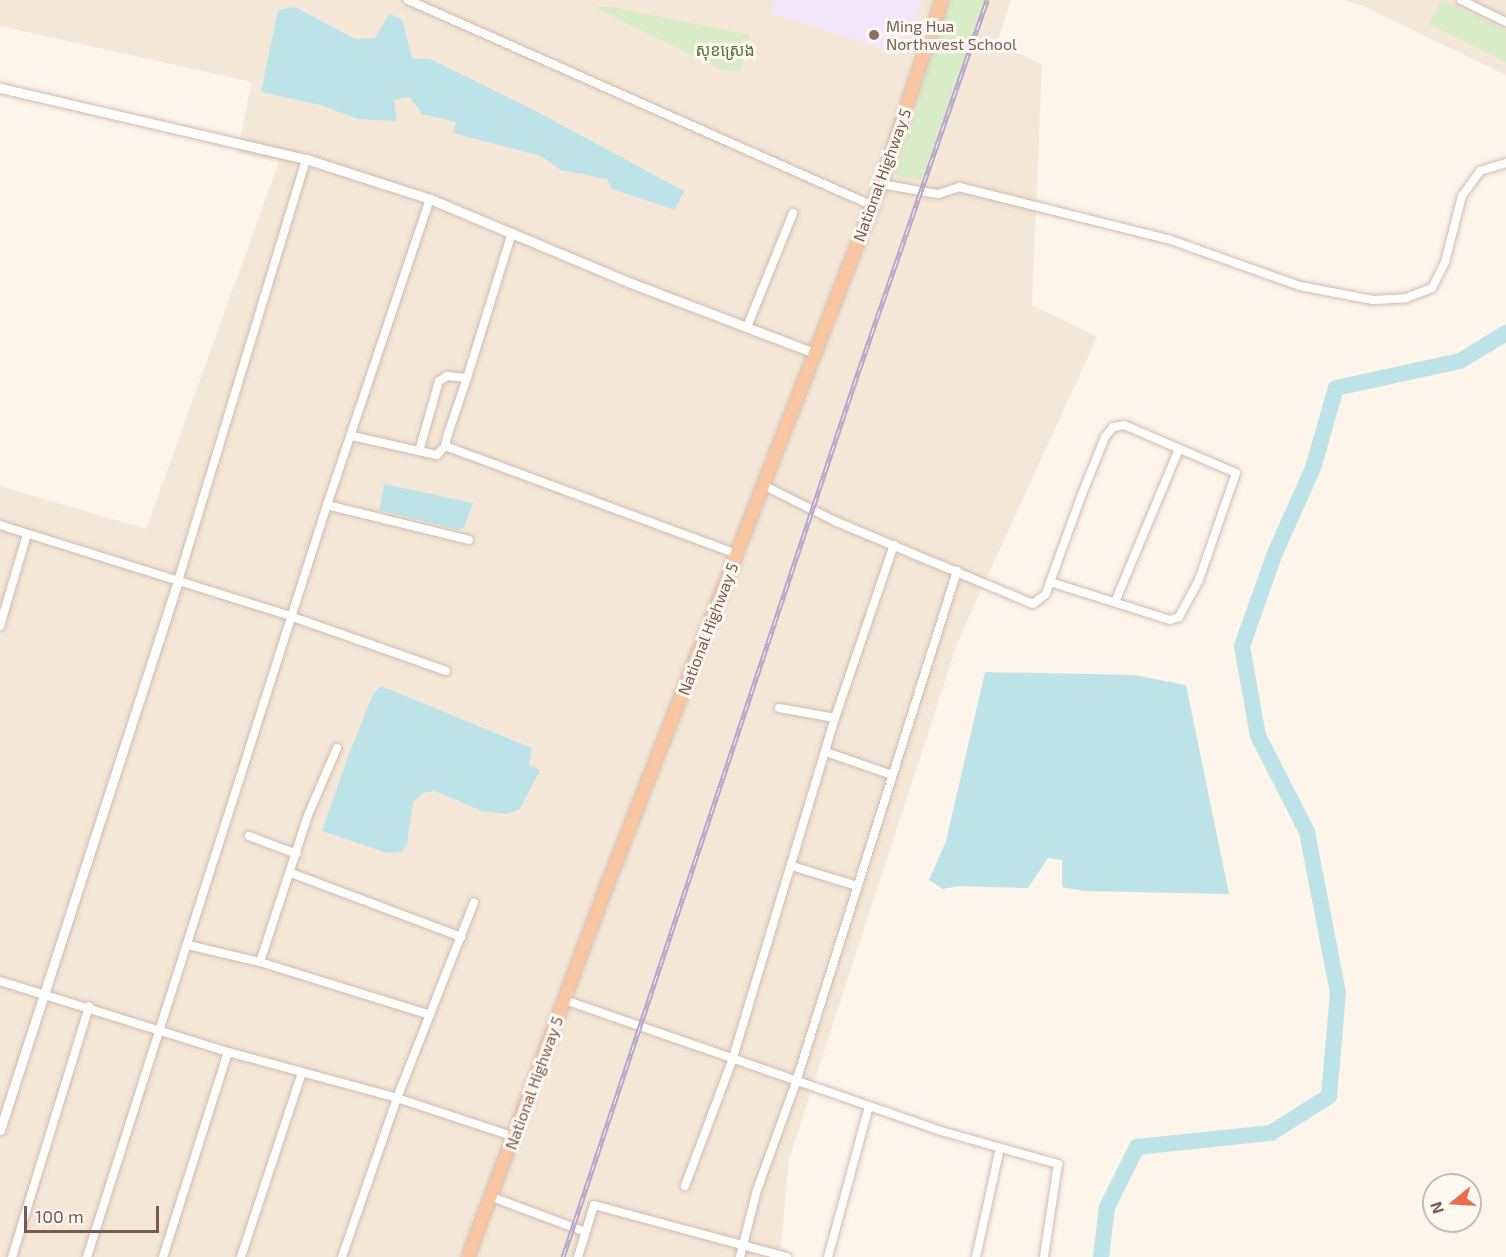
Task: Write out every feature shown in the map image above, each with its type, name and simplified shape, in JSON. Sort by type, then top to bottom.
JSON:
[{"type":"highway","name":"National Highway 5","points":[[468,1257],[871,204],[881,184],[942,0]]},
{"type":"street","points":[[408,0],[871,204]]},
{"type":"street","points":[[1461,0],[1506,22]]},
{"type":"street","points":[[0,88],[306,159],[430,199],[814,353]]},
{"type":"street","points":[[0,1130],[42,993],[178,581],[306,159]]},
{"type":"street","points":[[881,184],[938,194],[959,187],[1168,239],[1300,286],[1373,300],[1406,298],[1432,288],[1445,262],[1462,196],[1480,171],[1506,163]]},
{"type":"street","points":[[87,1257],[327,505],[430,199]]},
{"type":"street","points":[[747,327],[793,213]]},
{"type":"street","points":[[352,436],[437,455],[445,446],[512,233]]},
{"type":"street","points":[[419,451],[439,381],[447,376],[467,378]]},
{"type":"street","points":[[763,485],[894,545],[1033,604],[1041,601],[1050,582],[1109,431],[1124,425],[1233,471],[1238,477],[1199,580],[1179,617],[1170,620],[1050,582]]},
{"type":"street","points":[[445,446],[737,554]]},
{"type":"street","points":[[1115,602],[1179,449]]},
{"type":"street","points":[[327,505],[469,540]]},
{"type":"street","points":[[0,525],[293,617],[446,671]]},
{"type":"street","points":[[0,626],[27,534]]},
{"type":"street","points":[[685,1186],[732,1061],[835,718],[894,545]]},
{"type":"street","points":[[740,1257],[757,1190],[796,1082],[957,572]]},
{"type":"street","points":[[779,708],[835,718]]},
{"type":"street","points":[[260,962],[291,873],[308,815],[337,748]]},
{"type":"street","points":[[826,752],[892,775]]},
{"type":"street","points":[[249,836],[297,854]]},
{"type":"street","points":[[792,866],[858,886]]},
{"type":"street","points":[[291,873],[461,937]]},
{"type":"street","points":[[342,1257],[397,1098],[474,903]]},
{"type":"street","points":[[188,945],[260,962],[430,1015]]},
{"type":"street","points":[[0,981],[228,1052],[397,1098],[515,1137]]},
{"type":"street","points":[[565,1000],[732,1061],[1000,1148],[1058,1164],[1044,1257]]},
{"type":"street","points":[[12,1257],[89,1008]]},
{"type":"street","points":[[163,1257],[228,1052]]},
{"type":"street","points":[[242,1257],[302,1073]]},
{"type":"street","points":[[828,1257],[869,1106]]},
{"type":"street","points":[[976,1257],[1000,1148]]},
{"type":"street","points":[[492,1197],[583,1231]]},
{"type":"street","points":[[578,1257],[589,1211],[594,1205],[787,1257]]},
{"type":"shaded area","points":[[0,0],[1011,0],[997,44],[1042,64],[1032,305],[1097,337],[958,641],[789,1159],[780,1257],[0,1257],[0,486],[146,529],[279,162],[237,153],[252,82],[0,26]]},
{"type":"shaded area","name":"Ming Hua Northwest School","points":[[774,0],[922,0],[904,56],[770,13]]},
{"type":"shaded area","points":[[1343,0],[1506,0],[1506,75],[1361,5]]},
{"type":"green space","points":[[950,0],[986,0],[921,180],[895,175]]},
{"type":"green space","points":[[1441,0],[1506,30],[1506,62],[1429,24]]},
{"type":"green space","name":"សុខស្រេង","points":[[593,7],[612,7],[750,35],[740,72],[723,70]]},
{"type":"water","points":[[295,7],[355,39],[375,38],[389,14],[402,19],[412,58],[430,59],[530,108],[684,191],[675,210],[612,189],[607,179],[561,170],[541,156],[453,133],[456,122],[422,114],[410,97],[394,100],[397,121],[358,119],[320,105],[261,92],[278,10]]},
{"type":"water","points":[[384,484],[473,503],[464,527],[459,530],[379,510]]},
{"type":"water","points":[[985,672],[1134,675],[1186,685],[1229,894],[1084,891],[1062,887],[1062,860],[1048,858],[1028,888],[958,886],[943,889],[929,880],[946,841]]},
{"type":"water","points":[[381,686],[532,748],[529,765],[540,770],[520,809],[507,814],[482,811],[435,791],[423,793],[413,802],[407,844],[402,852],[387,853],[322,831],[373,694]]},
{"type":"waterway","points":[[1101,1257],[1107,1207],[1137,1147],[1271,1133],[1329,1096],[1338,993],[1307,832],[1258,736],[1242,646],[1275,553],[1313,468],[1336,388],[1460,361],[1506,333]]},
{"type":"railway","points":[[563,1257],[859,370],[987,0]]},
{"type":"place","name":"Ming Hua Northwest School","points":[[874,35]]}]
